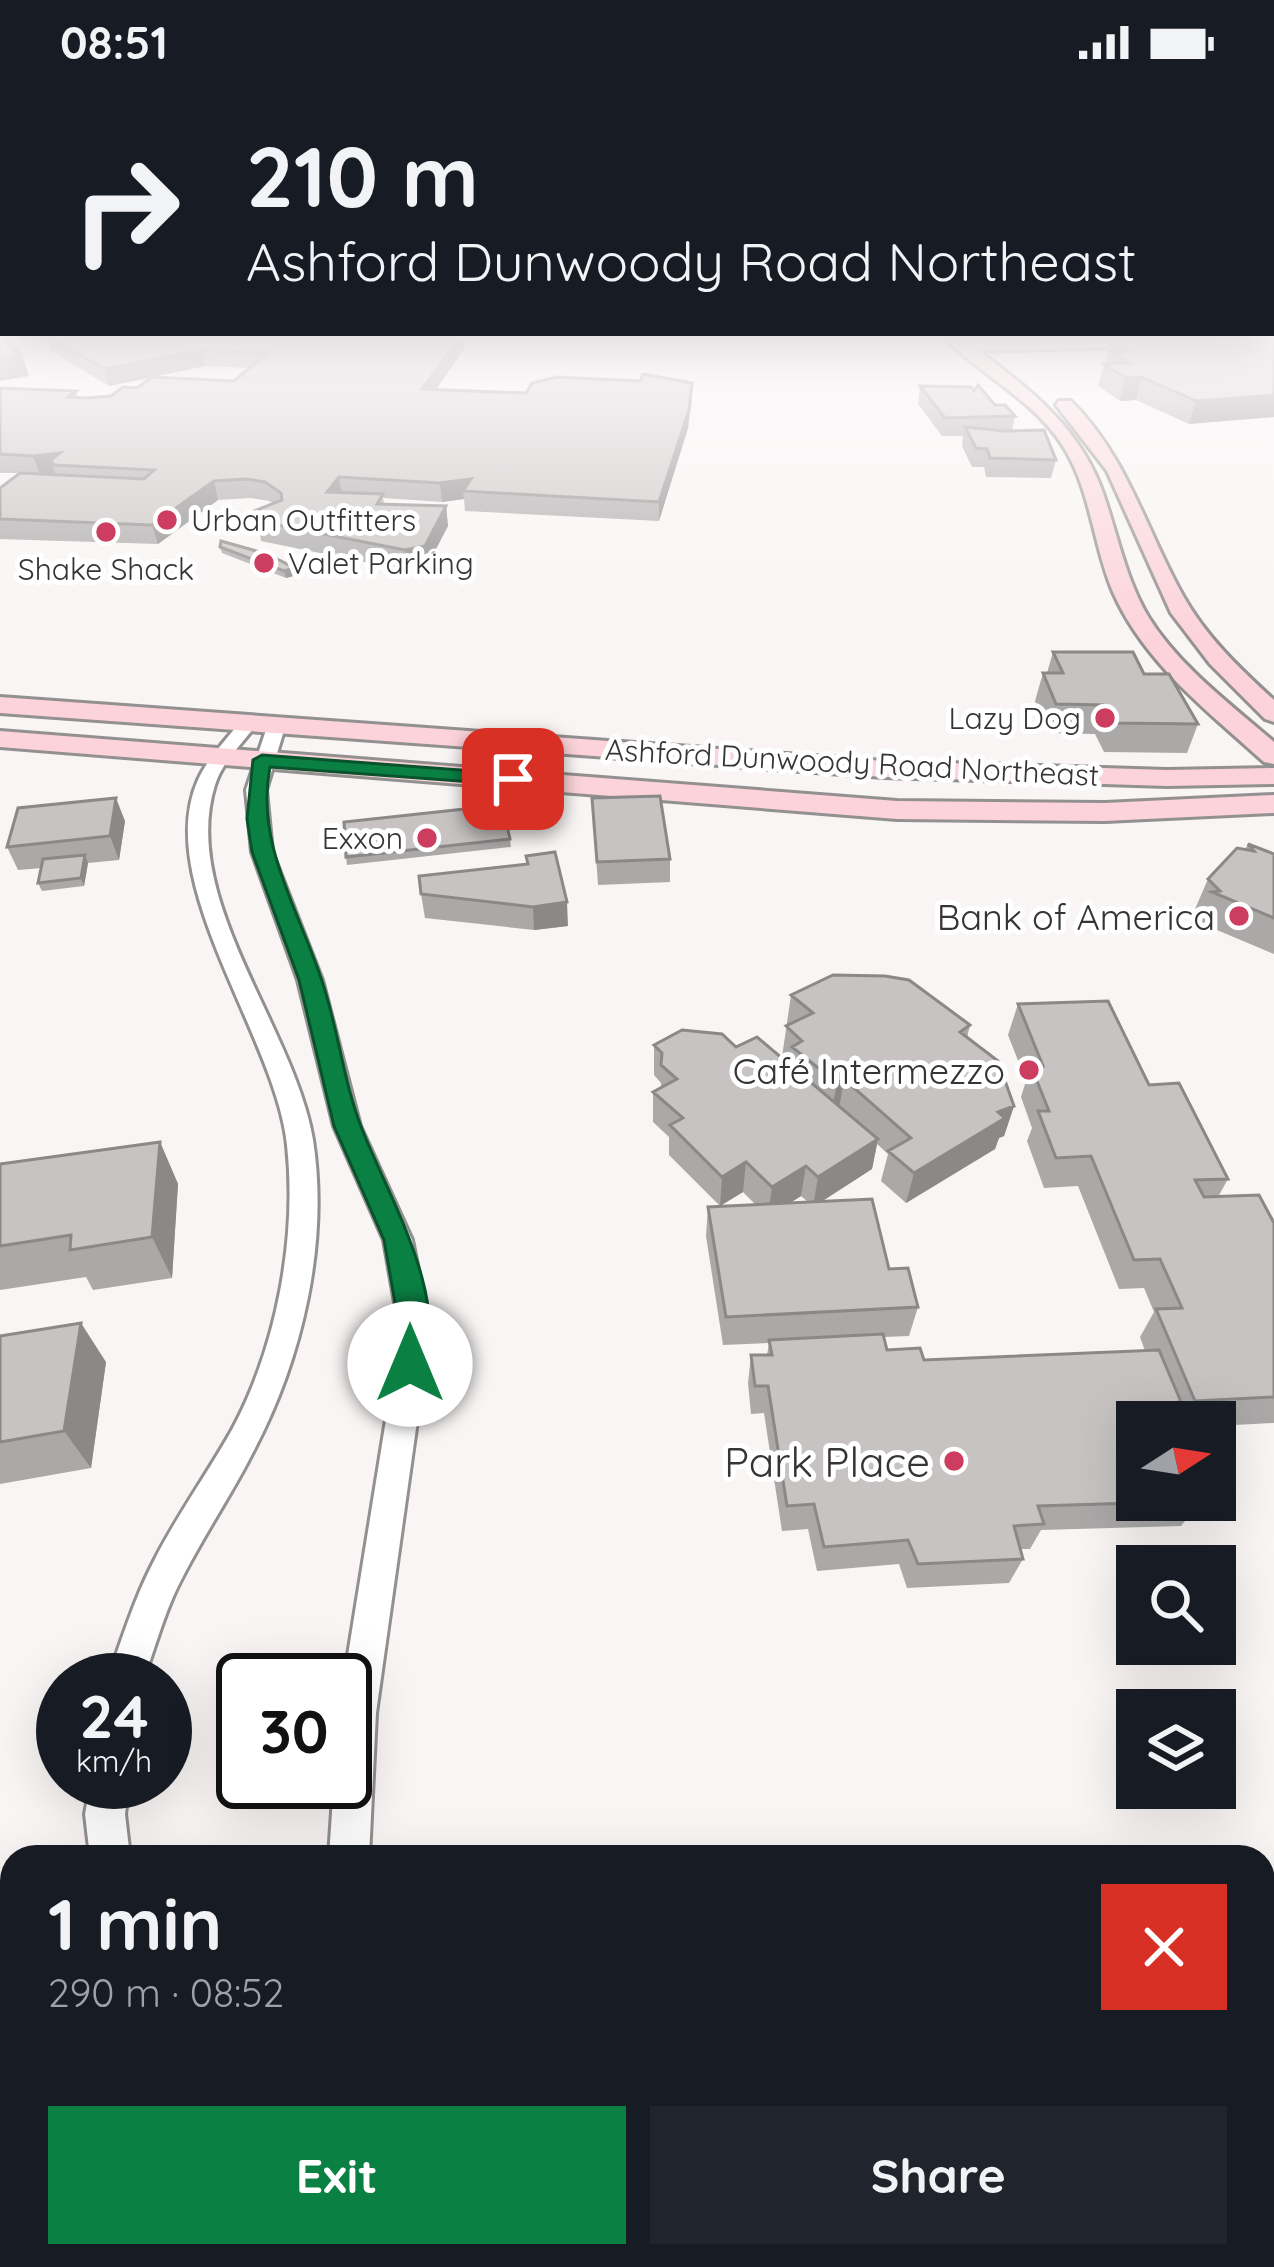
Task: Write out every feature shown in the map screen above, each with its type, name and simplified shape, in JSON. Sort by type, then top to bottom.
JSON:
[{"type":"main road","points":[[1066,437],[1085,472],[1108,550],[1142,625],[1174,664],[1274,756]]},
{"type":"main road","points":[[1097,437],[1193,630],[1274,714]]},
{"type":"main road","points":[[1108,550],[1150,551]]},
{"type":"main road","name":"Ashford Dunwoody Road Northeast","points":[[0,705],[884,769],[1274,776]]},
{"type":"main road","points":[[1206,778],[1241,748],[1241,727]]},
{"type":"main road","name":"Ashford Dunwoody Road Northeast","points":[[0,739],[896,810],[1105,812],[1265,807]]},
{"type":"street","points":[[135,1653],[163,1580],[253,1418],[272,1368],[297,1272],[304,1181],[297,1116],[267,1030],[218,921],[205,872],[200,801],[222,757],[247,725]]},
{"type":"street","points":[[276,727],[256,790],[262,852],[310,980],[361,1164],[398,1240],[412,1314],[410,1364],[357,1713],[350,1845]]},
{"type":"street","points":[[267,1030],[291,1055],[329,1062]]},
{"type":"street","points":[[297,1116],[314,1075],[329,1062]]},
{"type":"street","points":[[106,1809],[109,1845]]},
{"type":"building","points":[[0,437],[680,437],[659,502],[463,491],[471,479],[440,483],[339,477],[327,492],[383,494],[377,504],[446,506],[425,546],[405,550],[257,521],[264,517],[249,513],[282,500],[281,493],[265,482],[247,479],[214,481],[152,525],[0,519],[0,488],[20,473],[144,479],[154,470],[54,465],[51,460],[60,453],[0,454]]},
{"type":"building","points":[[970,437],[1047,437],[1056,460],[990,458],[987,449],[976,448]]},
{"type":"building","points":[[221,541],[295,568],[284,571],[220,547]]},
{"type":"building","points":[[1053,652],[1133,652],[1144,674],[1169,674],[1198,724],[1113,723],[1104,705],[1056,704],[1043,673],[1063,673]]},
{"type":"building","points":[[660,796],[670,859],[597,862],[592,798]]},
{"type":"building","points":[[116,798],[110,836],[7,847],[18,808]]},
{"type":"building","name":"Exxon","points":[[502,805],[510,839],[346,857],[344,822]]},
{"type":"building","points":[[1248,844],[1274,854],[1274,918],[1212,892],[1220,891],[1208,879],[1237,848],[1254,851]]},
{"type":"building","points":[[555,852],[567,902],[533,907],[421,894],[419,876],[528,864],[526,856]]},
{"type":"building","points":[[85,855],[81,878],[38,883],[43,859]]},
{"type":"building","points":[[833,975],[909,980],[970,1025],[960,1032],[998,1061],[1014,1106],[998,1112],[1005,1118],[914,1173],[888,1151],[911,1138],[844,1079],[837,1083],[792,1047],[802,1041],[786,1026],[813,1013],[791,995]]},
{"type":"building","points":[[1108,1001],[1149,1085],[1179,1083],[1228,1179],[1195,1180],[1204,1197],[1259,1195],[1274,1223],[1274,1397],[1195,1401],[1156,1309],[1182,1308],[1160,1259],[1134,1260],[1091,1156],[1056,1158],[1038,1111],[1049,1111],[1031,1066],[1043,1066],[1018,1004]]},
{"type":"building","points":[[682,1030],[722,1034],[736,1047],[757,1037],[878,1139],[818,1177],[806,1166],[772,1187],[746,1162],[722,1177],[670,1125],[683,1118],[653,1092],[677,1079],[661,1065],[662,1053],[654,1045]]},
{"type":"building","points":[[160,1142],[152,1237],[70,1250],[71,1235],[0,1246],[0,1164]]},
{"type":"building","name":"Park Place","points":[[872,1199],[889,1269],[908,1268],[918,1307],[726,1317],[708,1207]]},
{"type":"building","points":[[81,1323],[64,1431],[0,1442],[0,1336]]},
{"type":"building","name":"Park Place","points":[[883,1334],[887,1350],[920,1348],[924,1360],[1159,1350],[1181,1401],[1116,1401],[1116,1504],[1038,1506],[1044,1524],[1014,1526],[1023,1559],[918,1564],[908,1540],[824,1547],[814,1504],[787,1506],[768,1386],[755,1386],[751,1355],[772,1355],[769,1340]]},
{"type":"place","name":"Urban Outfitters","points":[[167,520]]},
{"type":"place","name":"Shake Shack","points":[[106,532]]},
{"type":"place","name":"Valet Parking","points":[[264,563]]},
{"type":"place","name":"Lazy Dog","points":[[1105,718]]},
{"type":"place","name":"Exxon","points":[[427,838]]},
{"type":"place","name":"Bank of America","points":[[1239,916]]},
{"type":"place","name":"Café Intermezzo","points":[[1029,1070]]},
{"type":"place","name":"Park Place","points":[[954,1461]]},
{"type":"route","points":[[410,1364],[412,1314],[398,1240],[361,1164],[336,1092],[310,980],[262,852],[256,790],[262,760],[513,779]]}]
